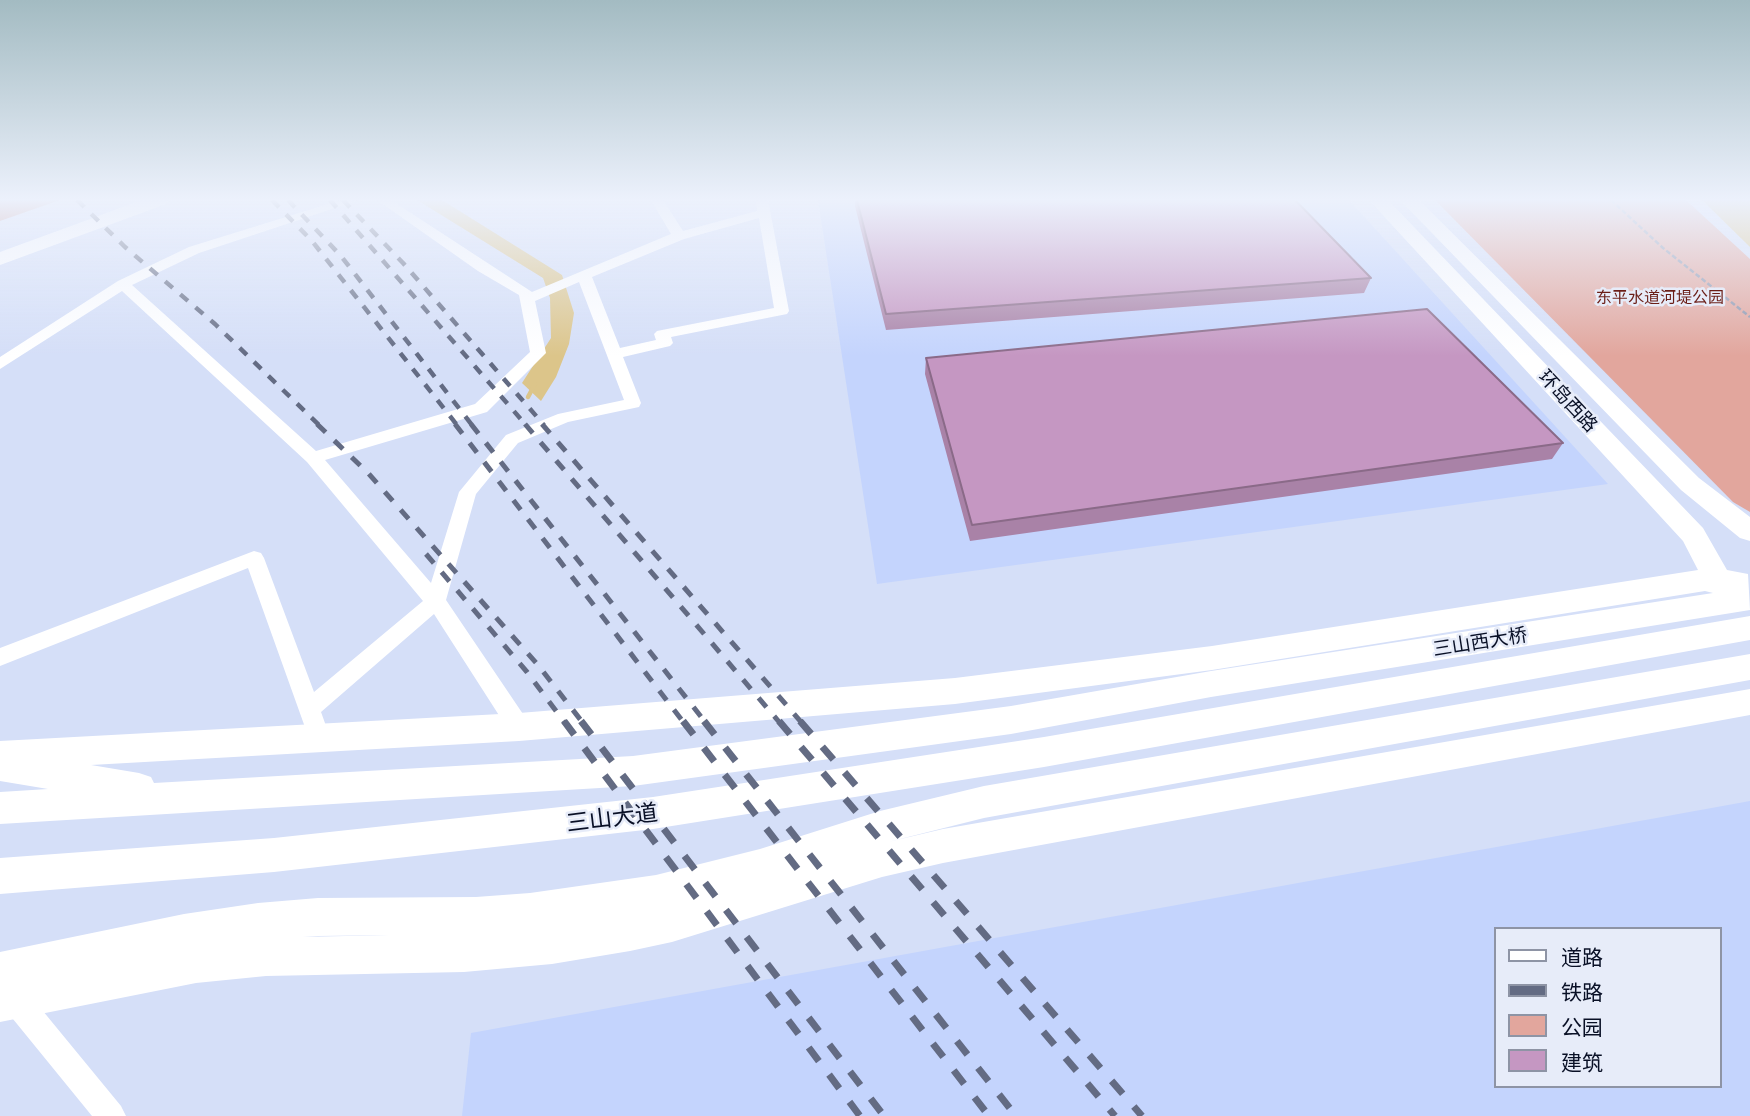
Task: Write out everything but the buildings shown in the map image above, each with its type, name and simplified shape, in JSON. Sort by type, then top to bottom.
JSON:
[{"type":"main road","name":"环岛西路","points":[[1427,252],[1693,535],[1743,597]]},
{"type":"main road","name":"环岛西路","points":[[1460,252],[1657,452],[1712,504],[1750,531]]},
{"type":"main road","points":[[1619,455],[1657,452]]},
{"type":"main road","points":[[0,756],[314,723],[519,727],[955,691],[1743,597]]},
{"type":"main road","name":"三山西大桥","points":[[194,796],[633,771],[892,738],[1743,597]]},
{"type":"main road","name":"三山西大桥","points":[[1219,722],[1743,597]]},
{"type":"main road","points":[[5,990],[184,933],[258,922],[318,917],[503,914],[587,905],[656,893],[760,866],[880,827],[984,802],[1750,667]]},
{"type":"main road","points":[[5,990],[265,957],[464,953],[552,945],[672,923],[883,860],[943,846],[1750,702]]},
{"type":"main road","name":"三山大道","points":[[0,876],[274,855],[640,815],[873,780],[1219,722]]},
{"type":"main road","points":[[0,767],[194,796]]},
{"type":"main road","points":[[0,808],[194,796]]},
{"type":"street","points":[[0,364],[123,284],[190,252]]},
{"type":"street","points":[[460,252],[534,297],[641,252]]},
{"type":"street","points":[[614,354],[665,343],[662,334],[782,311],[771,252]]},
{"type":"street","points":[[0,657],[254,558],[314,723],[412,618],[435,602],[468,492],[512,439],[564,418],[633,402],[614,354],[578,279]]},
{"type":"street","points":[[123,284],[313,458],[435,602],[519,727]]},
{"type":"street","points":[[313,458],[481,408],[538,353],[534,297]]},
{"type":"street","points":[[5,990],[110,1116]]},
{"type":"path","points":[[1668,252],[1750,317]]},
{"type":"shaded area","points":[[501,252],[525,252],[562,275],[574,313],[569,344],[556,377],[541,401],[522,383],[551,338],[550,298],[543,278]]},
{"type":"shaded area","points":[[826,252],[1396,252],[1608,484],[877,584]]},
{"type":"shaded area","points":[[1750,801],[1750,1116],[462,1116],[471,1033]]},
{"type":"green space","name":"东平水道河堤公园","points":[[1486,252],[1742,252],[1750,259],[1750,512],[1733,502]]},
{"type":"waterway","points":[[528,397],[535,384]]},
{"type":"railway","points":[[131,252],[215,324],[319,425]]},
{"type":"railway","points":[[321,252],[457,425]]},
{"type":"railway","points":[[337,252],[472,425]]},
{"type":"railway","points":[[375,252],[526,425]]},
{"type":"railway","points":[[393,252],[544,425]]},
{"type":"railway","points":[[317,424],[368,473],[538,665],[583,723]]},
{"type":"railway","points":[[455,424],[684,723]]},
{"type":"railway","points":[[471,424],[706,723]]},
{"type":"railway","points":[[525,424],[780,723]]},
{"type":"railway","points":[[542,424],[802,723]]},
{"type":"railway","points":[[426,554],[527,672],[565,723]]},
{"type":"railway","points":[[564,721],[860,1116]]},
{"type":"railway","points":[[581,721],[884,1116]]},
{"type":"railway","points":[[683,721],[989,1116]]},
{"type":"railway","points":[[704,721],[1016,1116]]},
{"type":"railway","points":[[779,721],[1115,1116]]},
{"type":"railway","points":[[800,721],[1142,1116]]}]
